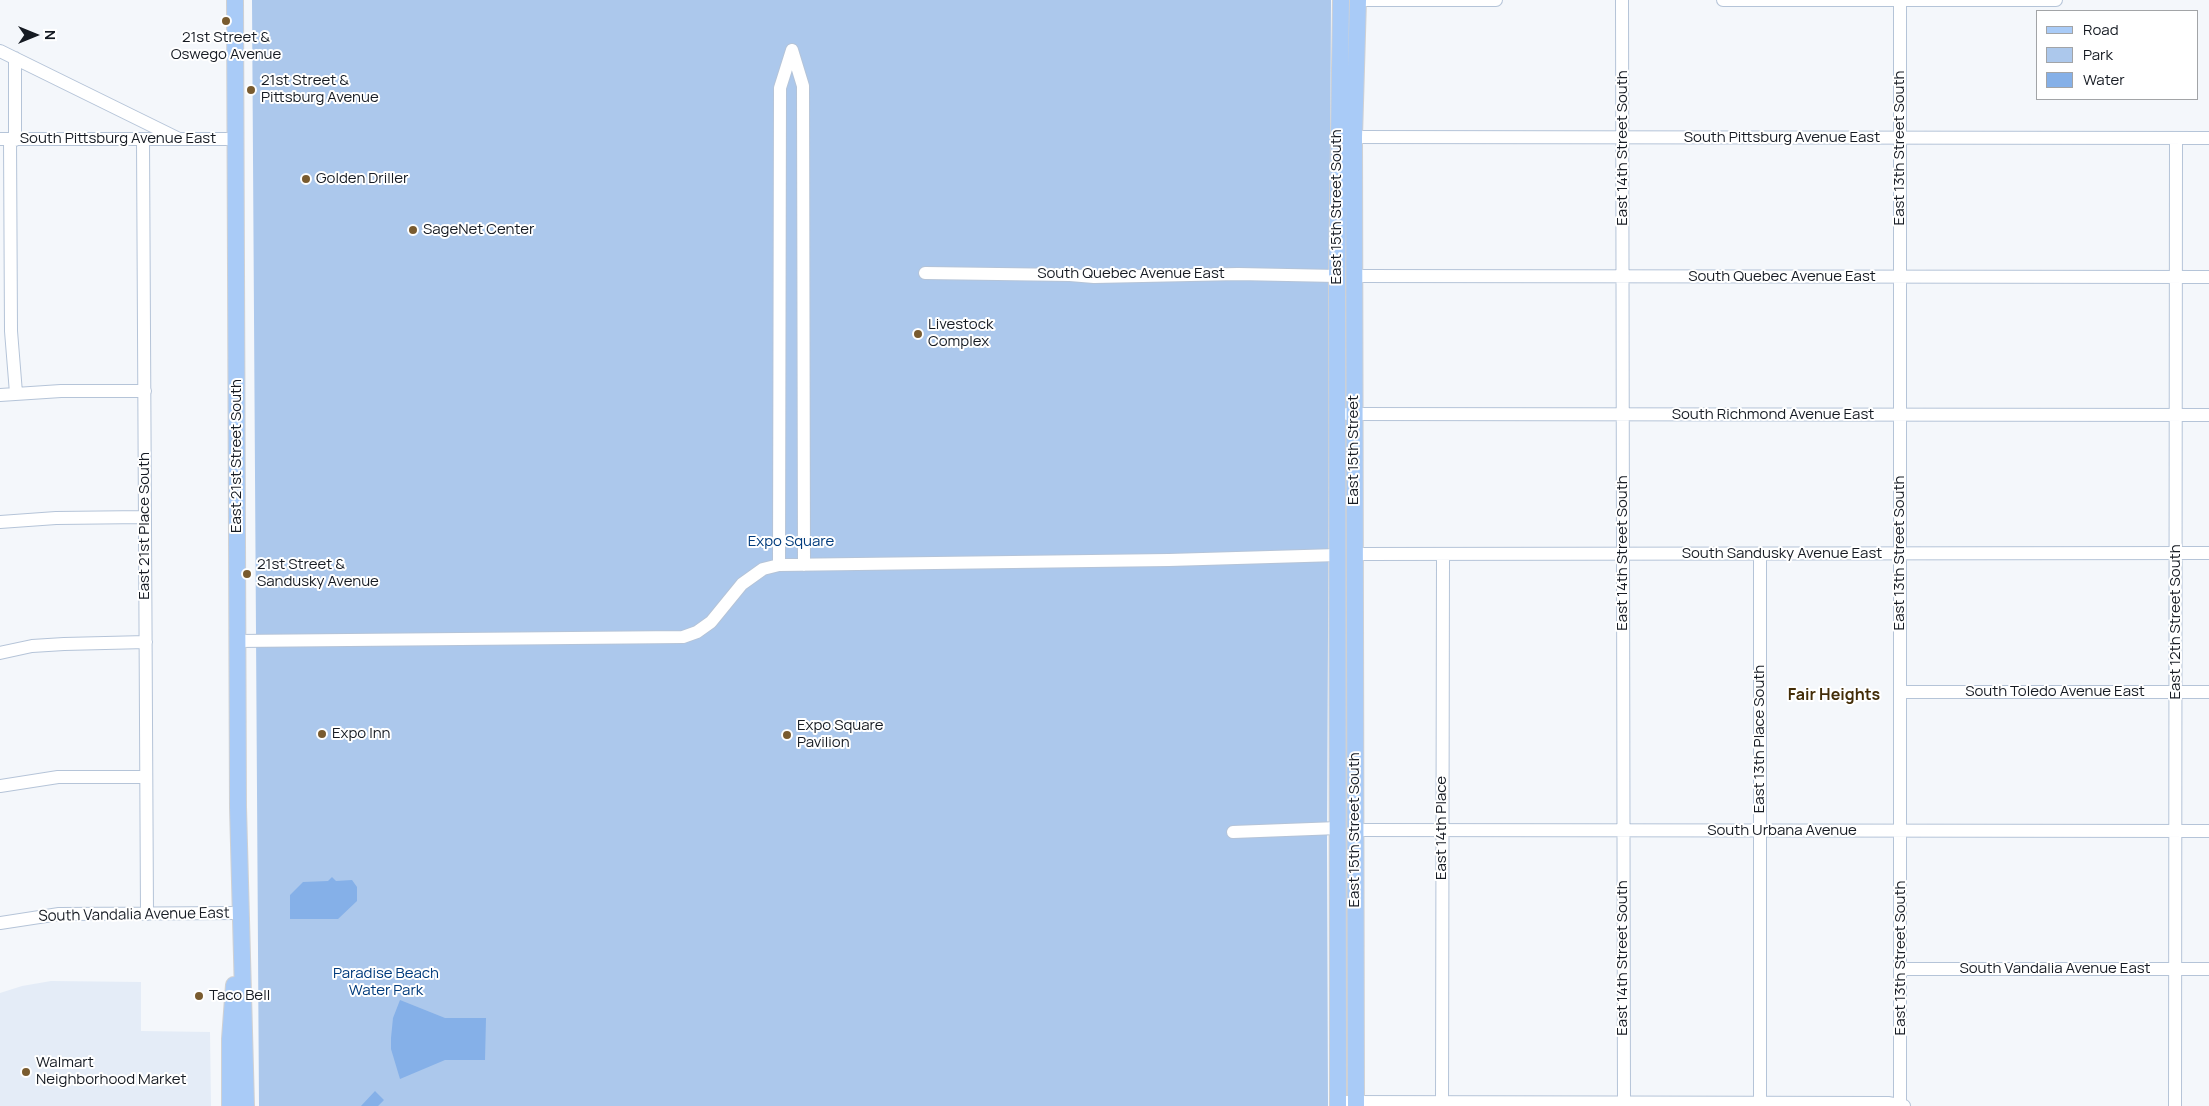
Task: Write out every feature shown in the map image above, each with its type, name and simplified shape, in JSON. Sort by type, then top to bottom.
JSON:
[{"type":"main road","name":"East 21st Street South","points":[[235,0],[237,642],[240,913],[246,1048],[246,1106]]},
{"type":"main road","points":[[1341,0],[1358,0]]},
{"type":"main road","name":"East 15th Street South","points":[[1341,0],[1354,276],[1354,346]]},
{"type":"main road","name":"East 15th Street South","points":[[1346,414],[1337,276],[1346,137],[1358,0]]},
{"type":"main road","points":[[1337,276],[1354,276]]},
{"type":"main road","name":"East 15th Street","points":[[1338,555],[1346,414],[1354,346]]},
{"type":"main road","name":"East 15th Street","points":[[1346,414],[1354,554]]},
{"type":"main road","points":[[1338,555],[1354,554]]},
{"type":"main road","name":"East 15th Street South","points":[[1354,554],[1356,1104]]},
{"type":"main road","name":"East 15th Street South","points":[[1338,555],[1338,1104]]},
{"type":"main road","points":[[1338,828],[1355,830]]},
{"type":"main road","name":"East 21st Street South","points":[[230,1106],[230,1039],[240,913]]},
{"type":"street","points":[[1358,0],[1496,0]]},
{"type":"street","name":"East 14th Street South","points":[[1622,0],[1624,414],[1622,831],[1624,1105]]},
{"type":"street","points":[[1723,0],[2056,0]]},
{"type":"street","name":"East 13th Street South","points":[[1900,0],[1900,1106]]},
{"type":"street","points":[[779,566],[780,88],[792,50],[803,86],[804,565]]},
{"type":"street","points":[[0,51],[181,140]]},
{"type":"street","points":[[15,58],[8,139],[11,312],[16,393]]},
{"type":"street","name":"South Pittsburg Avenue East","points":[[1346,137],[2209,138]]},
{"type":"street","name":"South Pittsburg Avenue East","points":[[8,139],[181,140],[236,138]]},
{"type":"street","name":"East 12th Street South","points":[[2176,138],[2176,1106]]},
{"type":"street","name":"East 21st Place South","points":[[143,139],[147,914]]},
{"type":"street","name":"South Quebec Avenue East","points":[[925,273],[1094,277],[1238,274],[1337,276]]},
{"type":"street","name":"South Quebec Avenue East","points":[[1354,276],[2209,277]]},
{"type":"street","points":[[0,395],[16,393],[144,391]]},
{"type":"street","name":"South Richmond Avenue East","points":[[1346,414],[2209,415]]},
{"type":"street","points":[[0,522],[56,518],[145,517]]},
{"type":"street","name":"South Sandusky Avenue East","points":[[1354,554],[2209,553]]},
{"type":"street","name":"East 14th Place","points":[[1442,1102],[1443,554]]},
{"type":"street","name":"East 13th Place South","points":[[1760,554],[1760,1103]]},
{"type":"street","points":[[237,642],[683,637],[697,632],[711,622],[742,584],[763,569],[779,566],[1169,560],[1338,555]]},
{"type":"street","points":[[0,652],[32,646],[146,642]]},
{"type":"street","name":"South Toledo Avenue East","points":[[1900,692],[2209,692]]},
{"type":"street","points":[[0,786],[58,778],[146,777]]},
{"type":"street","points":[[1233,832],[1338,828]]},
{"type":"street","name":"South Urbana Avenue","points":[[1355,830],[2209,831]]},
{"type":"street","name":"South Vandalia Avenue East","points":[[0,923],[59,914],[240,913]]},
{"type":"street","name":"South Vandalia Avenue East","points":[[1901,969],[2209,969]]},
{"type":"street","points":[[1338,1104],[1442,1102],[1624,1105],[1888,1103],[1904,1106]]},
{"type":"shaded area","points":[[51,981],[141,982],[141,1031],[210,1032],[211,1106],[0,1106],[0,993],[22,986]]},
{"type":"green space","name":"Expo Square","points":[[252,0],[1331,0],[1327,843],[1328,1106],[259,1106]]},
{"type":"water","points":[[332,877],[336,881],[352,880],[357,887],[357,901],[338,919],[290,919],[290,895],[303,882],[328,881]]},
{"type":"water","points":[[400,1000],[445,1018],[486,1018],[485,1060],[445,1060],[400,1079],[391,1049],[391,1038],[393,1018]]},
{"type":"water","points":[[375,1091],[384,1100],[378,1106],[361,1106]]},
{"type":"place","name":"21st Street & Oswego Avenue","points":[[226,21]]},
{"type":"place","name":"21st Street & Pittsburg Avenue","points":[[251,90]]},
{"type":"place","name":"Golden Driller","points":[[306,179]]},
{"type":"place","name":"SageNet Center","points":[[413,230]]},
{"type":"place","name":"Livestock Complex","points":[[918,334]]},
{"type":"place","name":"21st Street & Sandusky Avenue","points":[[247,574]]},
{"type":"place","name":"Expo Inn","points":[[322,734]]},
{"type":"place","name":"Expo Square Pavilion","points":[[787,735]]},
{"type":"place","name":"Taco Bell","points":[[199,996]]},
{"type":"place","name":"Walmart Neighborhood Market","points":[[26,1072]]},
{"type":"district","name":"Fair Heights","points":[[1834,696]]},
{"type":"park label","name":"Paradise Beach Water Park","points":[[386,982]]}]
